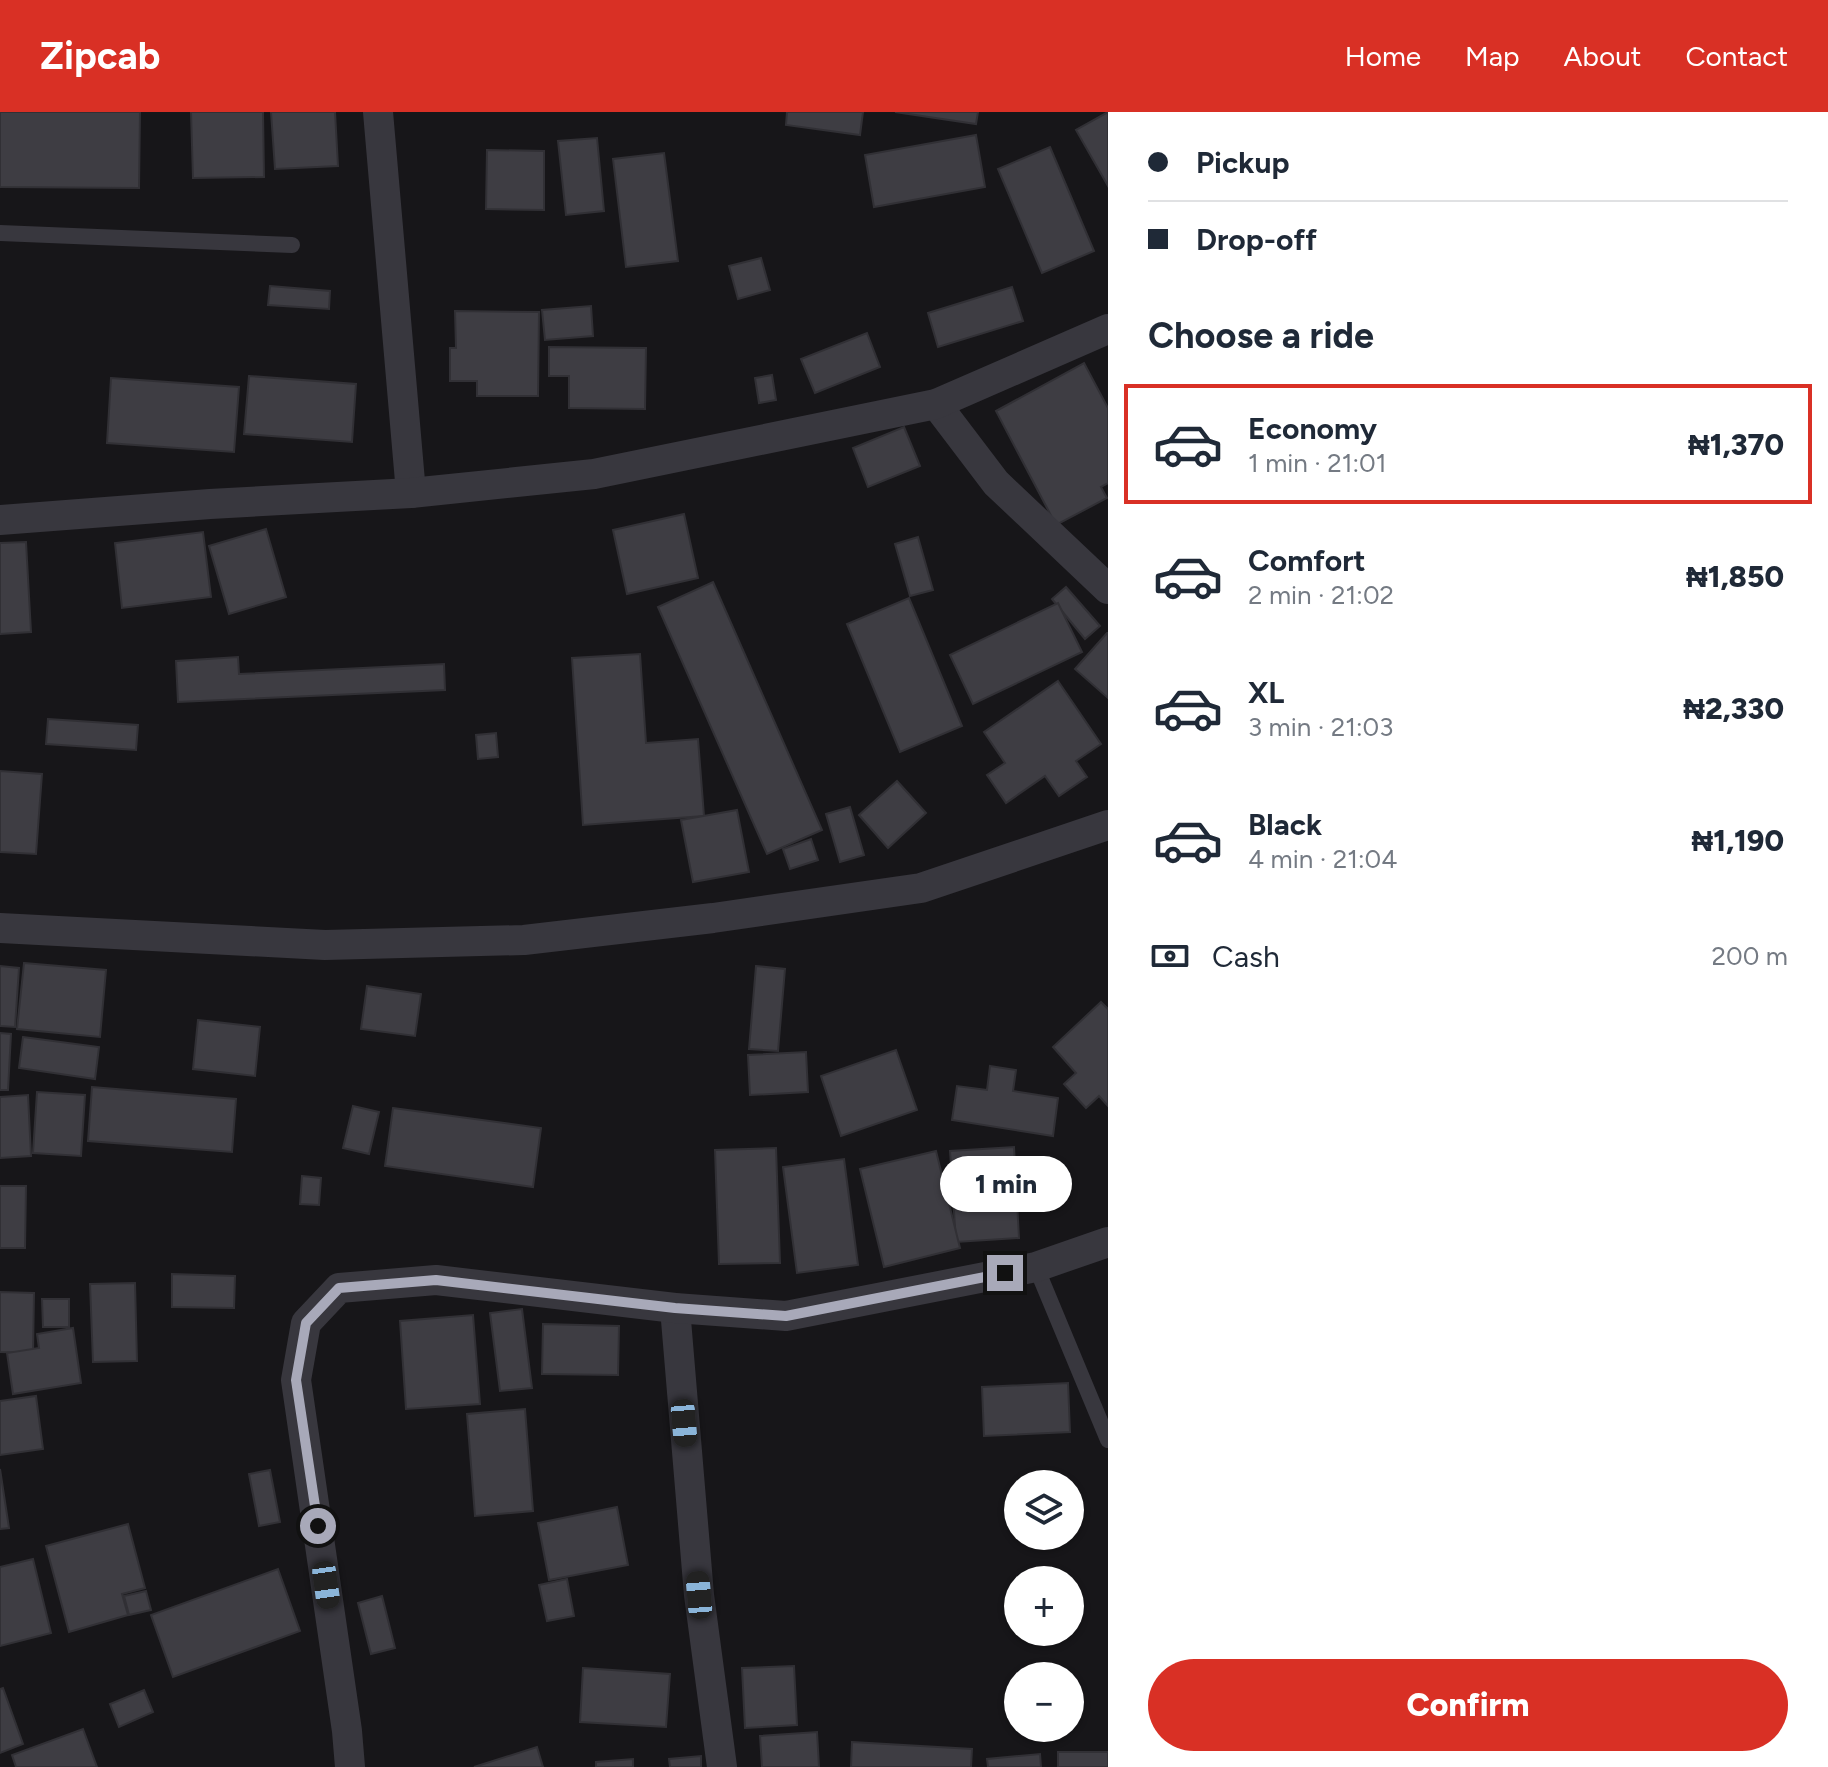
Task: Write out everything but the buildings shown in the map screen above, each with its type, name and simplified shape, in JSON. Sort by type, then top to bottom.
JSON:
[{"type":"street","points":[[378,112],[411,493]]},
{"type":"street","points":[[0,520],[411,493],[594,474],[936,404],[1108,329]]},
{"type":"street","points":[[936,404],[996,483],[1108,589]]},
{"type":"street","points":[[0,928],[325,945],[524,940],[713,918],[921,888],[1108,825]]},
{"type":"street","points":[[350,1767],[296,1380],[306,1323],[339,1288],[436,1280],[675,1308],[786,1316],[1036,1267],[1108,1242]]},
{"type":"street","points":[[675,1308],[699,1595],[722,1767]]},
{"type":"lane","points":[[0,233],[292,245]]},
{"type":"lane","points":[[1036,1267],[1108,1440]]},
{"type":"route","points":[[318,1526],[296,1380],[306,1323],[339,1288],[436,1280],[675,1308],[786,1316],[1005,1273]]}]
